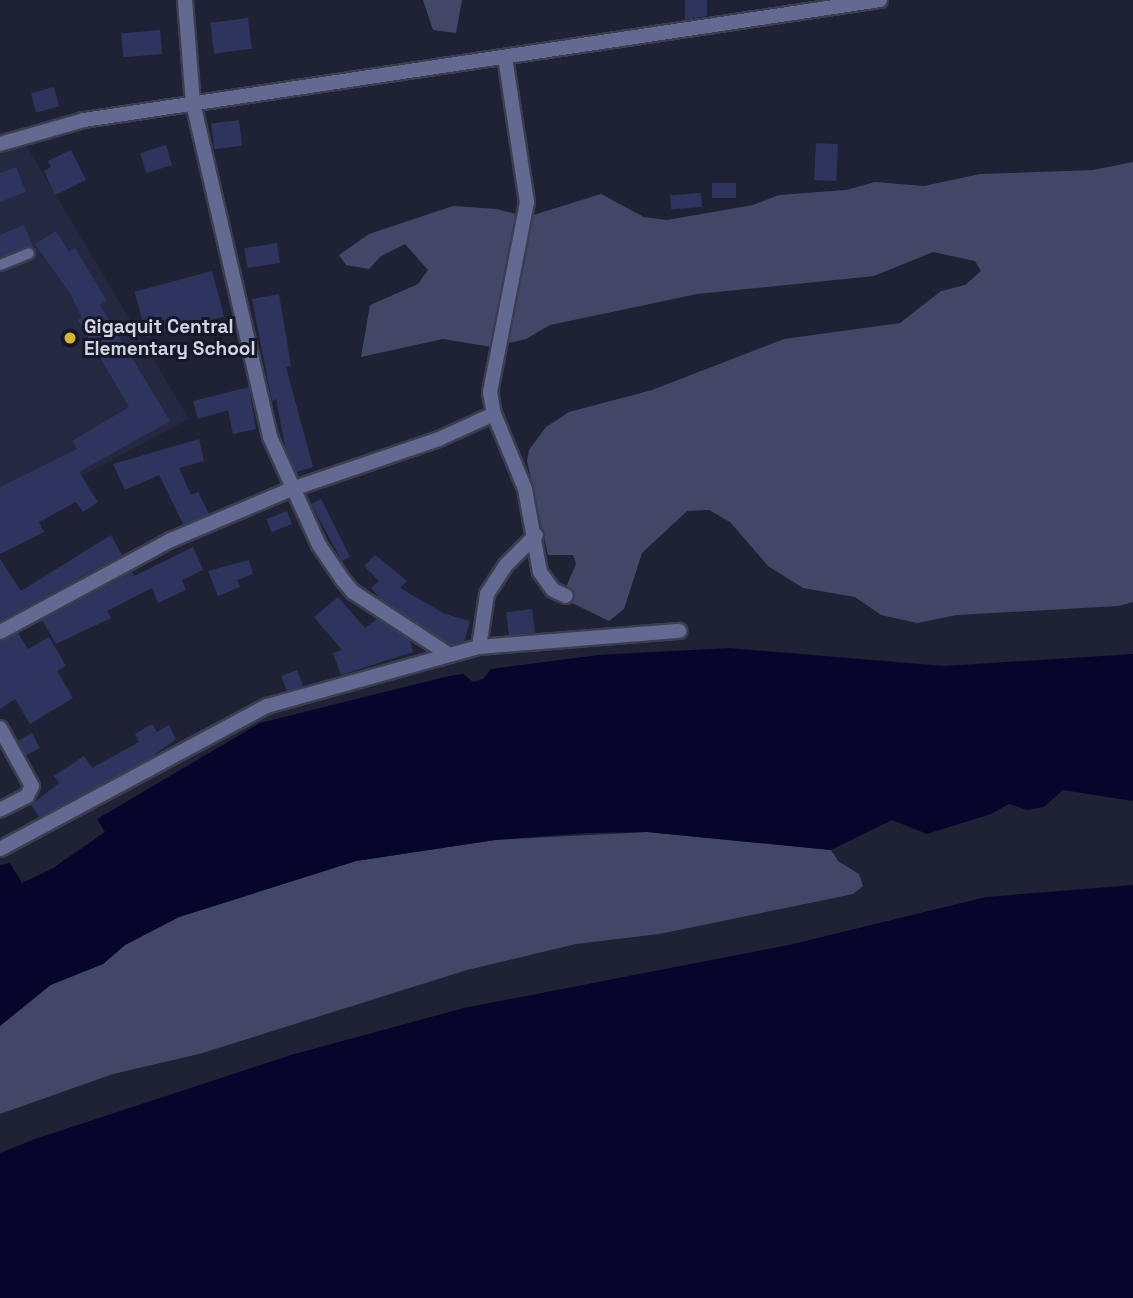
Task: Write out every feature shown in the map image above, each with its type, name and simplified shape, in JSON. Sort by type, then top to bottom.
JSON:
[{"type":"street","points":[[185,0],[193,103],[270,437],[319,545],[354,592],[447,654]]},
{"type":"street","points":[[0,144],[84,120],[880,0]]},
{"type":"street","points":[[505,57],[527,202],[492,379],[494,414],[526,489],[536,535],[540,572],[553,590],[566,596]]},
{"type":"street","points":[[0,632],[127,561],[292,489],[439,439],[494,414]]},
{"type":"street","points":[[479,647],[487,594],[506,565],[536,535]]},
{"type":"street","points":[[0,849],[267,706],[479,647],[679,631]]},
{"type":"street","points":[[0,728],[32,786],[27,796],[0,810]]},
{"type":"lane","points":[[0,265],[29,253]]},
{"type":"shaded area","points":[[423,0],[462,0],[456,33],[433,30]]},
{"type":"shaded area","name":"Gigaquit Central Elementary School","points":[[26,145],[189,419],[0,519],[0,153]]},
{"type":"shaded area","points":[[1133,162],[1133,602],[1118,606],[957,615],[917,623],[881,615],[855,597],[803,588],[768,566],[730,522],[709,510],[687,511],[642,553],[624,609],[609,621],[570,602],[566,587],[576,564],[573,555],[548,555],[527,461],[529,450],[546,427],[569,412],[652,390],[784,339],[900,323],[941,291],[965,285],[981,271],[975,261],[933,252],[874,276],[697,294],[550,325],[526,339],[492,347],[443,339],[361,357],[370,305],[418,284],[428,270],[405,244],[381,256],[369,269],[346,265],[339,255],[369,234],[453,206],[497,209],[527,217],[601,194],[644,217],[667,220],[753,205],[779,195],[846,190],[875,182],[924,186],[980,174],[1093,170]]},
{"type":"shaded area","points":[[729,648],[944,666],[1133,654],[1133,801],[1063,790],[1044,807],[1027,810],[1009,804],[991,814],[927,834],[892,820],[831,850],[647,832],[586,833],[495,840],[356,861],[179,917],[125,945],[103,964],[50,985],[0,1026],[0,865],[10,863],[22,883],[53,868],[105,832],[97,819],[260,723],[449,676],[463,674],[473,682],[483,679],[491,669],[598,655]]},
{"type":"shaded area","points":[[647,832],[831,850],[838,861],[859,874],[863,886],[853,894],[659,934],[576,944],[467,970],[199,1054],[113,1074],[0,1114],[0,1026],[51,985],[103,964],[125,945],[179,917],[356,861],[495,840]]},
{"type":"shaded area","points":[[1133,885],[1133,1298],[0,1298],[0,1153],[35,1139],[291,1055],[464,1008],[789,945],[986,897]]},
{"type":"building","points":[[685,0],[707,0],[707,16],[685,20]]},
{"type":"building","points":[[248,18],[252,49],[214,53],[210,23]]},
{"type":"building","points":[[160,30],[162,54],[123,57],[121,33]]},
{"type":"building","points":[[54,87],[59,106],[36,113],[31,93]]},
{"type":"building","points":[[239,120],[242,146],[214,149],[211,123]]},
{"type":"building","points":[[816,143],[838,144],[836,181],[814,180]]},
{"type":"building","points":[[166,145],[172,165],[146,173],[140,153]]},
{"type":"building","points":[[71,150],[86,180],[55,195],[44,171],[51,167],[48,161]]},
{"type":"building","points":[[16,167],[26,192],[0,202],[0,173]]},
{"type":"building","points":[[712,183],[736,183],[736,198],[712,198]]},
{"type":"building","points":[[701,193],[702,207],[671,209],[670,195]]},
{"type":"building","points":[[24,225],[33,246],[0,257],[0,235]]},
{"type":"building","points":[[56,231],[69,252],[75,248],[107,301],[100,305],[170,421],[79,472],[98,502],[83,512],[76,502],[39,522],[44,532],[0,554],[0,487],[77,449],[72,441],[129,407],[78,320],[82,318],[71,295],[35,244]]},
{"type":"building","points":[[277,243],[280,263],[248,268],[244,248]]},
{"type":"building","points":[[212,271],[224,316],[147,337],[135,292]]},
{"type":"building","points":[[279,294],[291,366],[286,367],[313,467],[296,472],[285,446],[276,399],[272,401],[252,299]]},
{"type":"building","points":[[249,387],[256,429],[233,434],[228,410],[198,419],[193,401]]},
{"type":"building","points":[[199,439],[204,461],[179,468],[191,495],[198,492],[209,514],[183,524],[159,475],[125,490],[113,464]]},
{"type":"building","points":[[321,499],[350,557],[342,561],[311,504]]},
{"type":"building","points":[[287,511],[292,524],[271,532],[266,519]]},
{"type":"building","points":[[111,535],[122,555],[0,621],[0,559],[21,591]]},
{"type":"building","points":[[193,547],[203,570],[182,580],[186,590],[158,603],[152,588],[107,611],[111,618],[56,644],[42,620],[132,572],[134,576]]},
{"type":"building","points":[[375,555],[407,581],[400,588],[445,614],[470,621],[464,641],[451,645],[381,599],[371,588],[379,581],[364,566]]},
{"type":"building","points":[[249,560],[253,574],[237,580],[240,587],[218,596],[208,571]]},
{"type":"building","points":[[338,597],[365,628],[377,619],[410,640],[413,652],[341,675],[333,653],[342,650],[314,617]]},
{"type":"building","points":[[532,609],[535,633],[509,636],[506,612]]},
{"type":"building","points":[[18,633],[28,649],[49,637],[66,666],[57,671],[73,698],[30,724],[15,699],[0,709],[0,642]]},
{"type":"building","points":[[297,670],[303,686],[287,692],[281,676]]},
{"type":"building","points":[[152,724],[157,732],[169,725],[176,739],[150,758],[39,817],[31,805],[59,783],[54,776],[84,756],[92,768],[139,742],[135,734]]},
{"type":"building","points":[[32,733],[40,748],[26,756],[18,741]]},
{"type":"place","name":"Gigaquit Central Elementary School","points":[[70,338]]}]
